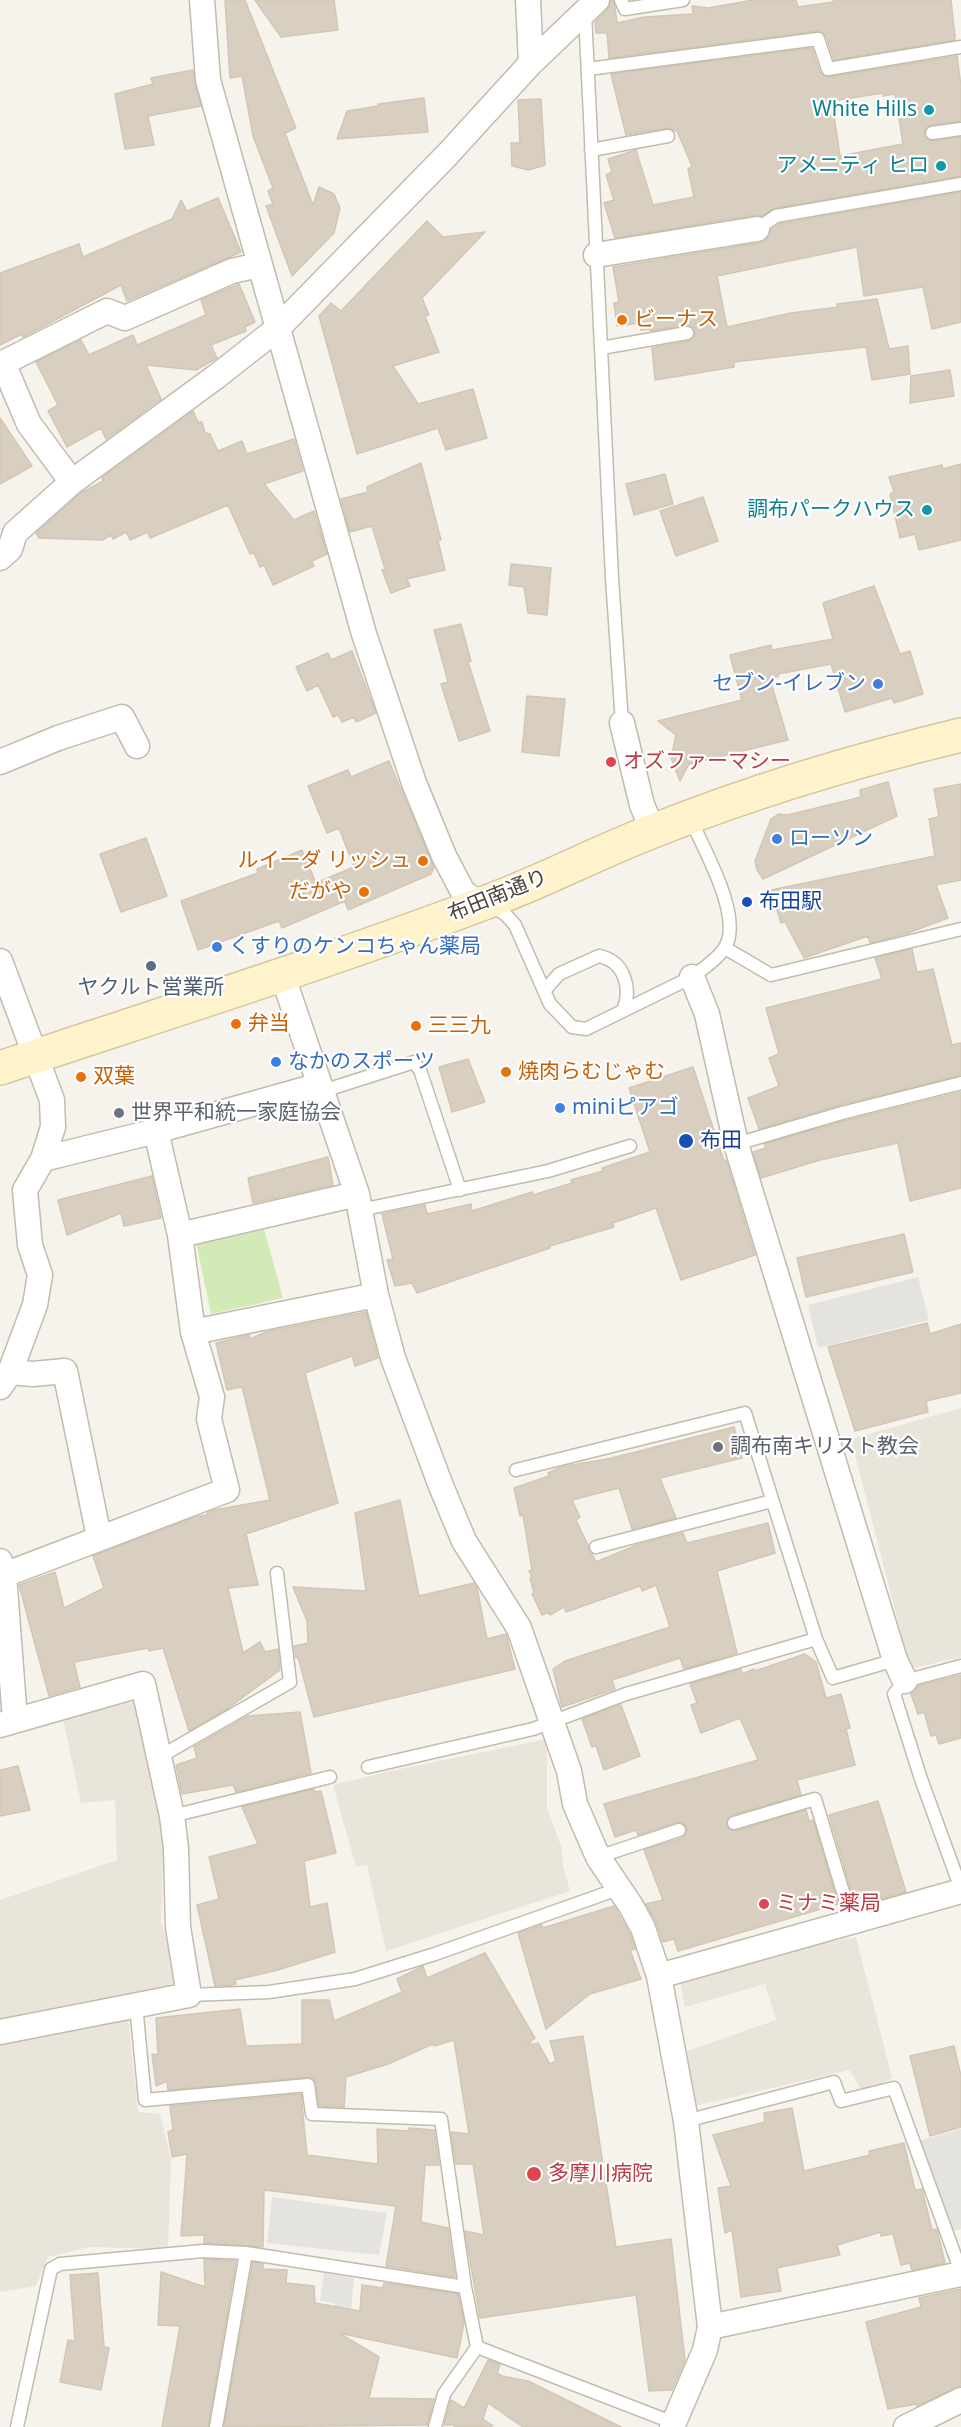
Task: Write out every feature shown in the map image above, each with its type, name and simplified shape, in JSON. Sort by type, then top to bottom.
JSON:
[{"type":"street","points":[[202,0],[208,80],[364,634],[414,783],[444,856],[467,896],[488,902]]},
{"type":"street","points":[[528,0],[531,63]]},
{"type":"street","points":[[0,558],[10,549],[15,533],[72,482],[217,376],[278,328],[447,155],[531,63],[591,6]]},
{"type":"street","points":[[596,255],[757,229]]},
{"type":"street","points":[[72,482],[29,424],[3,363],[107,311],[125,318],[232,271],[259,265]]},
{"type":"street","points":[[0,762],[58,738],[122,717],[137,746]]},
{"type":"street","points":[[622,723],[642,805],[652,831]]},
{"type":"street","name":"布田南通り","points":[[0,1068],[282,974],[488,902],[652,831],[690,817],[827,771],[961,735]]},
{"type":"street","points":[[0,961],[52,1100],[53,1126],[43,1159],[25,1190],[30,1245],[40,1275],[37,1295],[3,1383]]},
{"type":"street","points":[[282,974],[359,1202],[376,1295],[393,1358],[441,1486],[464,1541],[519,1628],[554,1722],[569,1771],[575,1804],[598,1857],[643,1928],[659,1976],[686,2121],[710,2327],[705,2350],[673,2425]]},
{"type":"street","points":[[692,977],[707,1014],[736,1144],[900,1670]]},
{"type":"street","points":[[43,1159],[321,1088]]},
{"type":"street","points":[[0,2032],[189,1995],[178,1927],[176,1848],[172,1816],[161,1756],[143,1684],[7,1723],[2,1568],[99,1537],[227,1490],[209,1419],[212,1397],[193,1332],[180,1234],[156,1131]]},
{"type":"street","points":[[180,1234],[359,1202]]},
{"type":"street","points":[[193,1332],[376,1295]]},
{"type":"street","points":[[3,1383],[33,1374],[65,1371],[99,1537]]},
{"type":"street","points":[[659,1976],[961,1890]]},
{"type":"street","points":[[710,2327],[961,2273]]},
{"type":"street","points":[[908,2426],[961,2400]]},
{"type":"lane","points":[[621,0],[626,9],[683,0]]},
{"type":"lane","points":[[591,6],[588,69],[591,150],[612,578],[622,723]]},
{"type":"lane","points":[[588,69],[818,39],[828,69],[961,47]]},
{"type":"lane","points":[[932,133],[961,129]]},
{"type":"lane","points":[[591,150],[668,136]]},
{"type":"lane","points":[[757,229],[776,216],[961,184]]},
{"type":"lane","points":[[601,348],[687,333]]},
{"type":"lane","points":[[488,902],[499,908],[515,925],[550,1004],[572,1027],[586,1029],[692,977],[725,948],[731,928],[726,902],[690,817]]},
{"type":"lane","points":[[725,948],[771,975],[961,929]]},
{"type":"lane","points":[[544,991],[559,974],[599,956],[606,957],[617,964],[625,981],[627,1000],[623,1011]]},
{"type":"lane","points":[[321,1088],[414,1062],[420,1070],[460,1190]]},
{"type":"lane","points":[[736,1144],[842,1113],[961,1083]]},
{"type":"lane","points":[[359,1202],[460,1190],[548,1171],[630,1146]]},
{"type":"lane","points":[[516,1470],[745,1413],[816,1639],[833,1678],[961,1666]]},
{"type":"lane","points":[[596,1546],[772,1501]]},
{"type":"lane","points":[[161,1756],[291,1682],[277,1573]]},
{"type":"lane","points":[[368,1767],[533,1729],[626,1694],[816,1639]]},
{"type":"lane","points":[[900,1670],[894,1694],[921,1779],[961,1890]]},
{"type":"lane","points":[[172,1816],[330,1777]]},
{"type":"lane","points":[[734,1823],[815,1799],[852,1922]]},
{"type":"lane","points":[[598,1857],[679,1830]]},
{"type":"lane","points":[[189,1995],[268,1992],[355,1979],[435,1954],[618,1889]]},
{"type":"lane","points":[[136,2005],[145,2100],[308,2085],[312,2114],[441,2119],[465,2287],[477,2347],[444,2394],[435,2427]]},
{"type":"lane","points":[[686,2121],[834,2082],[841,2101],[894,2088],[961,2273]]},
{"type":"lane","points":[[16,2427],[51,2269],[60,2264],[162,2253],[203,2251],[246,2253],[465,2287]]},
{"type":"lane","points":[[218,2426],[246,2253]]},
{"type":"lane","points":[[477,2347],[673,2425]]},
{"type":"shaded area","points":[[918,1277],[929,1320],[818,1348],[808,1305]]},
{"type":"shaded area","points":[[961,1408],[961,1657],[910,1669],[851,1439]]},
{"type":"shaded area","points":[[139,1700],[164,1829],[161,1921],[178,1983],[0,2022],[0,1900],[117,1860],[115,1800],[81,1803],[63,1719]]},
{"type":"shaded area","points":[[547,1739],[547,1808],[562,1849],[563,1866],[570,1891],[386,1951],[367,1865],[356,1867],[333,1785]]},
{"type":"shaded area","points":[[856,1937],[892,2078],[863,2092],[849,2070],[695,2106],[687,2051],[776,2020],[765,1984],[685,2007],[679,1977],[800,1947]]},
{"type":"shaded area","points":[[128,2018],[138,2112],[160,2114],[171,2161],[168,2249],[89,2247],[48,2257],[36,2286],[0,2292],[0,2045]]},
{"type":"shaded area","points":[[961,2129],[961,2229],[950,2232],[919,2141]]},
{"type":"shaded area","points":[[272,2197],[387,2213],[379,2255],[267,2243]]},
{"type":"shaded area","points":[[324,2273],[354,2278],[350,2323],[339,2327],[334,2303],[320,2301]]},
{"type":"green space","points":[[264,1229],[283,1298],[211,1314],[196,1242]]},
{"type":"building","points":[[225,0],[245,0],[296,128],[285,133],[313,205],[319,187],[334,194],[340,208],[334,233],[292,276],[266,206],[273,204],[268,191],[273,188],[253,136],[242,76],[230,78]]},
{"type":"building","points":[[255,0],[334,0],[338,30],[281,37]]},
{"type":"building","points":[[611,0],[615,7],[617,23],[644,17],[693,14],[692,6],[708,8],[753,0],[796,0],[798,7],[834,0],[951,0],[955,40],[834,60],[826,36],[817,31],[609,58],[607,33],[596,33],[595,22],[607,10]]},
{"type":"building","points":[[812,48],[820,72],[829,77],[957,56],[961,86],[961,121],[930,125],[925,129],[924,134],[926,138],[933,141],[961,137],[961,176],[775,208],[762,216],[755,215],[615,238],[604,203],[614,200],[606,175],[612,172],[608,159],[636,150],[653,205],[694,197],[688,169],[692,166],[677,131],[667,128],[626,135],[611,74]],"holes":[[[883,93],[883,96],[895,94],[903,144],[840,156],[832,101]]]},
{"type":"building","points":[[193,70],[201,106],[148,116],[154,145],[125,149],[115,94],[153,84],[151,78]]},
{"type":"building","points":[[424,98],[428,132],[337,139],[347,111]]},
{"type":"building","points":[[541,99],[545,165],[529,170],[512,166],[511,143],[520,143],[518,100]]},
{"type":"building","points":[[961,192],[961,322],[932,329],[923,287],[864,296],[857,247],[717,276],[727,327],[791,313],[838,307],[837,304],[877,299],[889,349],[908,346],[910,374],[872,380],[866,347],[734,362],[734,367],[655,380],[652,348],[689,341],[695,335],[694,328],[686,325],[650,331],[649,329],[641,330],[640,323],[617,326],[614,303],[619,302],[613,267],[759,243],[766,240],[771,230],[779,224]]},
{"type":"building","points":[[218,198],[241,252],[127,301],[121,285],[23,337],[22,334],[0,345],[0,273],[79,244],[83,257],[172,219],[181,200],[187,211]]},
{"type":"building","points":[[427,221],[443,237],[485,232],[422,298],[429,315],[425,316],[439,352],[393,366],[418,404],[473,389],[487,438],[446,450],[438,428],[357,454],[319,316],[331,303],[341,311]]},
{"type":"building","points":[[239,284],[255,322],[245,327],[246,331],[211,345],[217,358],[196,370],[146,365],[161,399],[106,439],[101,428],[67,447],[48,411],[58,405],[36,362],[81,340],[89,355],[133,335],[137,345],[206,315],[201,300]]},
{"type":"building","points":[[950,370],[954,396],[910,403],[911,376]]},
{"type":"building","points":[[193,411],[198,422],[202,422],[205,433],[210,434],[218,451],[242,441],[247,454],[294,439],[303,471],[264,484],[294,520],[314,511],[327,554],[312,561],[314,566],[273,585],[264,565],[260,567],[254,553],[250,554],[228,505],[150,538],[148,532],[130,540],[126,532],[113,539],[111,535],[102,540],[39,538],[36,533],[81,493],[103,481],[102,478]]},
{"type":"building","points":[[0,418],[32,466],[0,484]]},
{"type":"building","points":[[421,463],[441,540],[438,540],[445,570],[407,579],[410,586],[391,593],[382,570],[385,569],[372,526],[350,532],[341,499],[368,492],[367,487]]},
{"type":"building","name":"調布パークハウス","points":[[961,464],[961,540],[919,550],[915,534],[900,538],[890,494],[894,492],[889,477],[942,465],[943,469]]},
{"type":"building","points":[[665,474],[673,504],[634,515],[626,484]]},
{"type":"building","points":[[703,497],[718,541],[676,556],[660,511]]},
{"type":"building","points":[[511,564],[551,568],[547,615],[528,613],[524,587],[509,585]]},
{"type":"building","points":[[874,586],[900,654],[910,651],[923,694],[894,703],[892,698],[845,712],[831,664],[778,674],[779,676],[770,679],[788,740],[689,764],[680,781],[671,758],[676,735],[658,721],[742,700],[730,655],[771,645],[772,650],[833,639],[823,603]]},
{"type":"building","points":[[461,624],[471,661],[468,662],[490,731],[459,741],[441,684],[448,682],[434,630]]},
{"type":"building","points":[[352,651],[376,713],[356,722],[354,717],[342,722],[338,715],[333,717],[318,685],[307,691],[296,667],[328,653],[331,660]]},
{"type":"building","points":[[527,696],[565,699],[559,756],[522,752]]},
{"type":"building","points":[[389,761],[434,868],[431,874],[348,910],[345,901],[282,928],[279,921],[198,950],[181,901],[258,873],[257,869],[302,850],[316,883],[354,867],[339,828],[327,833],[308,786],[348,770],[351,777]]},
{"type":"building","points":[[888,782],[897,816],[763,879],[757,870],[755,861],[771,819],[779,814],[788,815],[861,797],[860,790]]},
{"type":"building","points":[[961,784],[961,880],[936,885],[948,918],[908,933],[870,943],[868,936],[804,958],[785,922],[781,923],[771,890],[935,856],[929,819],[939,817],[934,789]]},
{"type":"building","points":[[146,838],[167,896],[121,912],[100,854]]},
{"type":"building","points":[[912,949],[917,972],[933,969],[952,1045],[961,1043],[961,1075],[840,1105],[759,1129],[748,1098],[779,1086],[769,1058],[779,1054],[766,1008],[882,979],[875,958]]},
{"type":"building","points":[[468,1059],[485,1102],[452,1112],[439,1067]]},
{"type":"building","points":[[693,1067],[724,1161],[726,1160],[755,1255],[681,1280],[656,1208],[613,1223],[614,1227],[550,1246],[550,1248],[417,1293],[412,1283],[395,1286],[387,1260],[393,1259],[382,1214],[425,1205],[427,1214],[471,1204],[472,1211],[532,1192],[533,1195],[572,1183],[571,1180],[603,1171],[602,1168],[650,1152],[629,1088]]},
{"type":"building","points":[[961,1092],[961,1188],[910,1201],[898,1143],[820,1160],[761,1178],[753,1152],[766,1148],[764,1144],[844,1121]]},
{"type":"building","points":[[328,1157],[333,1185],[253,1203],[248,1178]]},
{"type":"building","points":[[152,1176],[161,1218],[124,1226],[121,1213],[67,1235],[58,1200]]},
{"type":"building","points":[[904,1234],[913,1272],[806,1297],[797,1258]]},
{"type":"building","points":[[366,1312],[378,1358],[355,1366],[352,1356],[305,1373],[338,1503],[246,1534],[258,1585],[228,1588],[243,1653],[260,1642],[265,1652],[278,1649],[280,1670],[227,1709],[189,1731],[163,1648],[149,1651],[148,1648],[74,1662],[80,1687],[49,1696],[19,1585],[55,1572],[64,1608],[104,1588],[93,1556],[198,1516],[207,1515],[214,1510],[270,1500],[242,1387],[227,1390],[216,1343],[249,1335],[250,1339],[266,1332]]},
{"type":"building","points":[[927,1323],[930,1334],[961,1324],[961,1393],[926,1401],[928,1412],[855,1431],[828,1347]]},
{"type":"building","points":[[734,1427],[742,1458],[660,1478],[676,1518],[632,1529],[619,1488],[572,1500],[580,1517],[576,1520],[596,1562],[637,1545],[683,1533],[687,1543],[768,1523],[775,1553],[717,1571],[737,1653],[684,1669],[680,1658],[612,1680],[615,1689],[562,1707],[553,1669],[565,1661],[670,1627],[656,1585],[642,1591],[640,1586],[566,1612],[564,1607],[550,1615],[548,1612],[542,1615],[532,1594],[534,1593],[530,1578],[532,1577],[529,1571],[532,1570],[523,1515],[520,1516],[514,1488],[549,1476],[548,1473],[561,1467],[612,1458]]},
{"type":"building","points":[[400,1500],[419,1596],[474,1583],[487,1639],[506,1634],[515,1669],[314,1717],[294,1646],[308,1643],[307,1621],[293,1587],[366,1591],[355,1513]]},
{"type":"building","points":[[805,1654],[816,1662],[826,1698],[841,1694],[850,1728],[846,1729],[855,1765],[797,1780],[801,1795],[732,1815],[728,1818],[726,1825],[729,1829],[736,1831],[806,1810],[809,1821],[813,1820],[838,1904],[678,1951],[674,1939],[663,1942],[656,1921],[646,1904],[663,1900],[644,1850],[682,1838],[687,1832],[687,1827],[677,1822],[638,1835],[636,1830],[615,1837],[604,1804],[758,1760],[740,1718],[701,1733],[691,1705],[697,1703],[690,1684],[741,1669],[742,1674],[754,1669],[755,1671]]},
{"type":"building","points":[[961,1675],[961,1738],[939,1744],[936,1735],[931,1736],[924,1712],[918,1714],[911,1694],[918,1686]]},
{"type":"building","points":[[621,1705],[640,1756],[604,1770],[596,1746],[592,1747],[582,1719]]},
{"type":"building","points":[[300,1712],[311,1773],[236,1792],[233,1785],[182,1794],[176,1765],[197,1758],[194,1747],[248,1716]]},
{"type":"building","points":[[18,1766],[30,1810],[0,1816],[0,1770]]},
{"type":"building","points":[[314,1789],[315,1792],[321,1791],[336,1853],[304,1861],[310,1907],[327,1903],[335,1952],[278,1970],[235,1980],[236,1984],[215,1986],[197,1905],[219,1899],[209,1857],[258,1844],[242,1807]]},
{"type":"building","points":[[878,1801],[906,1892],[868,1902],[866,1896],[854,1900],[829,1815]]},
{"type":"building","points":[[614,1906],[630,1934],[635,1949],[630,1950],[641,1979],[590,1994],[546,2029],[518,1933],[542,1925],[543,1928]]},
{"type":"building","points":[[485,1953],[535,2038],[527,2045],[538,2043],[550,2064],[556,2061],[550,2041],[583,2036],[616,2247],[671,2239],[685,2360],[672,2390],[649,2391],[636,2295],[480,2318],[465,2231],[484,2235],[473,2164],[456,2164],[451,2132],[469,2134],[454,2040],[434,2046],[433,2044],[388,2064],[346,2077],[344,2107],[319,2106],[316,2083],[308,2077],[168,2090],[167,2081],[156,2086],[152,2054],[158,2055],[156,2018],[240,2009],[246,2046],[302,2044],[302,2000],[329,2000],[334,2021],[402,1992],[397,1979],[423,1966],[427,1978]]},
{"type":"building","points":[[954,2046],[961,2076],[961,2127],[930,2136],[910,2056]]},
{"type":"building","points":[[301,2094],[307,2155],[378,2164],[377,2129],[434,2130],[439,2165],[425,2165],[421,2222],[448,2228],[455,2277],[386,2266],[396,2206],[264,2190],[263,2247],[204,2243],[204,2235],[181,2236],[187,2154],[172,2157],[168,2132],[173,2130],[170,2106]]},
{"type":"building","points":[[792,2108],[804,2171],[870,2155],[869,2151],[904,2143],[915,2190],[922,2189],[932,2230],[937,2229],[945,2263],[912,2270],[910,2263],[901,2265],[893,2234],[881,2236],[881,2232],[837,2245],[840,2255],[777,2268],[781,2291],[741,2297],[732,2230],[725,2233],[718,2188],[731,2186],[713,2135],[765,2122],[764,2113]]},
{"type":"building","points":[[204,2259],[236,2261],[208,2427],[162,2427],[180,2326],[158,2325],[161,2272],[205,2287]]},
{"type":"building","points":[[253,2262],[263,2264],[263,2269],[287,2270],[286,2283],[314,2286],[315,2303],[360,2311],[362,2285],[383,2288],[384,2283],[458,2294],[464,2323],[457,2358],[339,2333],[379,2357],[369,2398],[434,2399],[427,2425],[224,2427]]},
{"type":"building","points":[[98,2273],[104,2347],[109,2348],[101,2390],[60,2382],[68,2340],[75,2341],[70,2275]]},
{"type":"building","points":[[961,2289],[961,2386],[917,2406],[917,2404],[888,2409],[866,2322],[921,2307],[919,2298]]},
{"type":"building","points":[[488,2360],[500,2365],[497,2373],[502,2376],[528,2381],[621,2427],[523,2427],[488,2403],[483,2419],[493,2426],[444,2425],[451,2400],[464,2408]]},
{"type":"place","name":"White Hills","points":[[929,110]]},
{"type":"place","name":"アメニティ ヒロ","points":[[941,166]]},
{"type":"place","name":"ビーナス","points":[[622,320]]},
{"type":"place","name":"調布パークハウス","points":[[927,510]]},
{"type":"place","name":"セブン-イレブン","points":[[878,684]]},
{"type":"place","name":"オズファーマシー","points":[[611,762]]},
{"type":"place","name":"ローソン","points":[[777,839]]},
{"type":"place","name":"ルイーダ リッシュ","points":[[423,861]]},
{"type":"place","name":"だがや","points":[[364,892]]},
{"type":"place","name":"布田駅","points":[[747,902]]},
{"type":"place","name":"くすりのケンコちゃん薬局","points":[[217,947]]},
{"type":"place","name":"ヤクルト営業所","points":[[151,966]]},
{"type":"place","name":"弁当","points":[[236,1024]]},
{"type":"place","name":"三三九","points":[[416,1026]]},
{"type":"place","name":"なかのスポーツ","points":[[276,1062]]},
{"type":"place","name":"焼肉らむじゃむ","points":[[506,1072]]},
{"type":"place","name":"双葉","points":[[81,1077]]},
{"type":"place","name":"miniピアゴ","points":[[560,1108]]},
{"type":"place","name":"世界平和統一家庭協会","points":[[119,1113]]},
{"type":"place","name":"布田","points":[[686,1141]]},
{"type":"place","name":"調布南キリスト教会","points":[[718,1447]]},
{"type":"place","name":"ミナミ薬局","points":[[764,1904]]},
{"type":"place","name":"多摩川病院","points":[[534,2174]]}]
